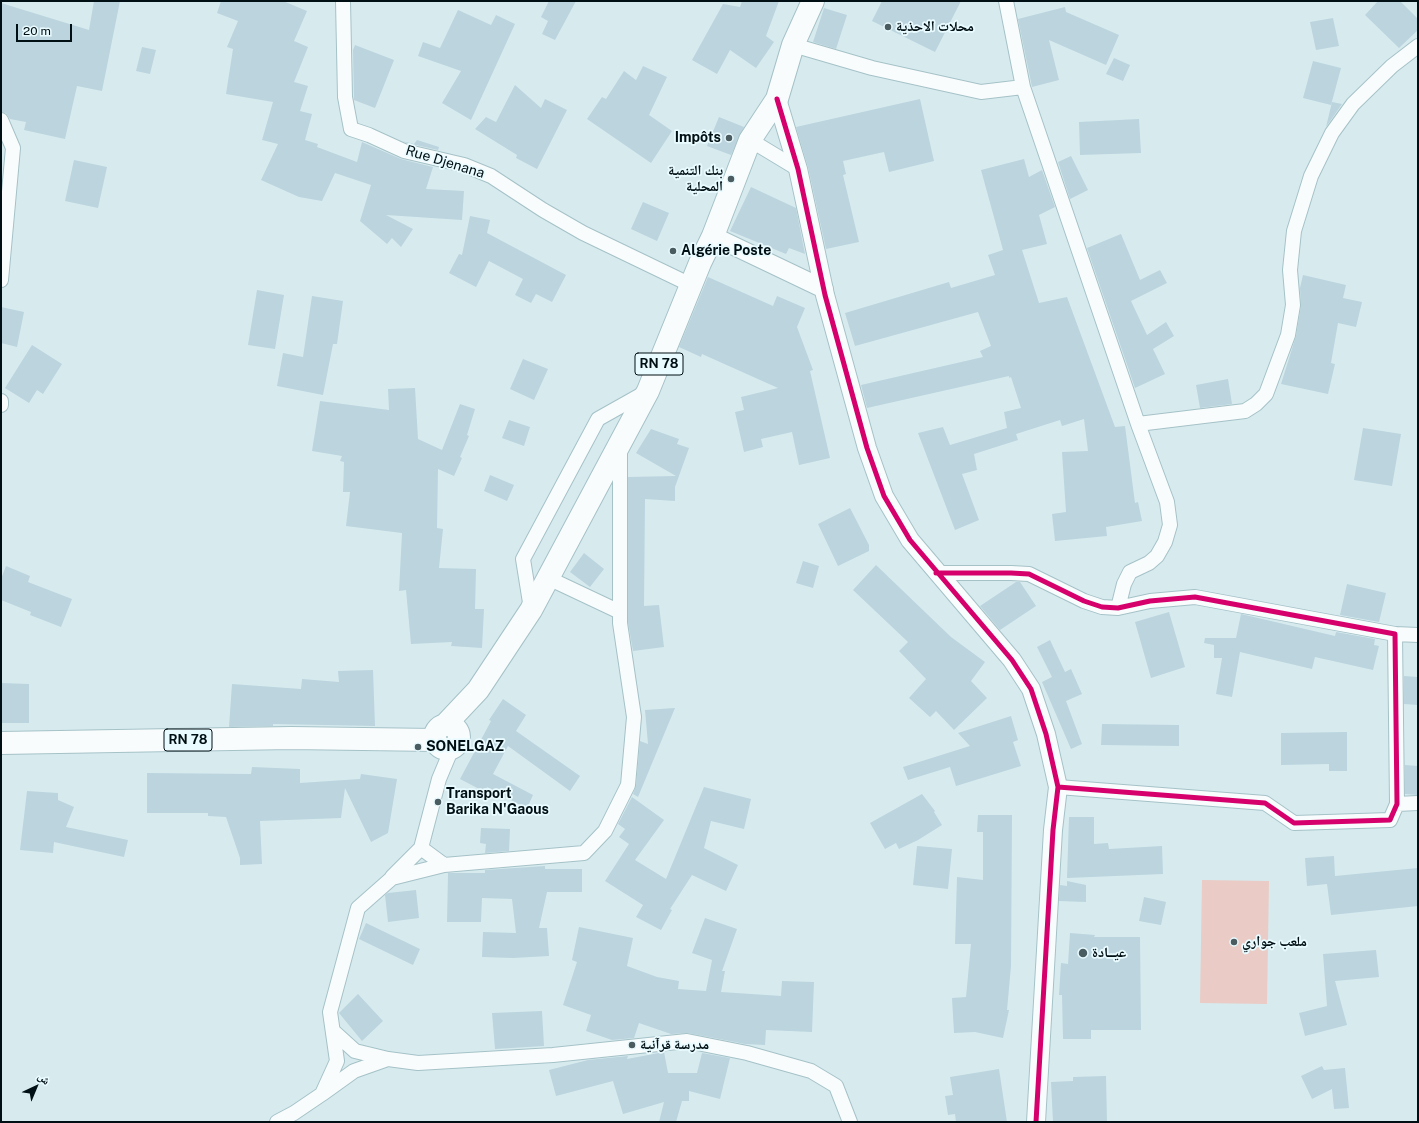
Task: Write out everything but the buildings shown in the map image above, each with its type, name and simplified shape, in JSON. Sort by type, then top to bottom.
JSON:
[{"type":"main road","name":"RN 78","points":[[1,743],[291,738],[375,740],[445,737],[463,708],[478,690],[531,610],[648,391],[691,285],[713,236],[750,140],[777,99],[792,45],[813,1]]},
{"type":"street","name":"Rue Djenana","points":[[343,1],[345,97],[351,129],[369,135],[404,151],[464,165],[491,176],[543,210],[583,233],[691,285]]},
{"type":"street","points":[[1006,1],[1023,87],[1138,424],[1167,502],[1170,525],[1165,542],[1157,556],[1150,563],[1130,572],[1124,584],[1118,608]]},
{"type":"street","points":[[792,45],[872,68],[981,92],[1023,87]]},
{"type":"street","points":[[1138,424],[1245,411],[1256,404],[1266,394],[1288,336],[1292,305],[1290,270],[1294,231],[1311,176],[1332,133],[1353,104],[1392,66],[1418,46]]},
{"type":"street","points":[[777,99],[798,169],[824,289],[867,448],[884,496],[910,540],[936,573],[1012,660],[1031,689],[1046,734],[1058,787],[1053,830],[1036,1122]]},
{"type":"street","points":[[1,120],[13,148],[1,280]]},
{"type":"street","points":[[750,140],[798,169]]},
{"type":"street","points":[[713,236],[824,289]]},
{"type":"street","points":[[531,610],[523,559],[598,419],[648,391]]},
{"type":"street","points":[[1,400],[1,405]]},
{"type":"street","points":[[392,878],[444,865],[584,853],[605,831],[628,785],[634,717],[620,623],[620,442]]},
{"type":"street","points":[[936,573],[1029,574],[1084,601],[1102,607],[1118,608],[1150,601],[1195,597],[1395,634],[1418,635]]},
{"type":"street","points":[[548,578],[620,612]]},
{"type":"street","points":[[1058,787],[1265,803],[1294,823],[1390,820],[1397,804],[1395,634]]},
{"type":"street","points":[[322,1094],[337,1061],[330,1012],[358,908],[392,878],[421,848],[439,778],[445,737]]},
{"type":"street","points":[[1397,804],[1418,803]]},
{"type":"street","points":[[421,848],[444,865]]},
{"type":"street","points":[[333,1031],[355,1051],[388,1059],[418,1063],[553,1055],[687,1041],[747,1053],[811,1070],[836,1086],[850,1122]]},
{"type":"street","points":[[277,1122],[294,1113],[354,1071],[388,1059]]},
{"type":"shaded area","name":"ملعب جواري","points":[[1202,880],[1269,881],[1267,1004],[1200,1003]]},
{"type":"cycle path","points":[[777,99],[798,169],[825,295],[867,448],[884,496],[910,540],[1012,660],[1031,689],[1046,734],[1058,787],[1053,830],[1036,1122]]},
{"type":"cycle path","points":[[936,573],[1029,574],[1084,601],[1102,607],[1118,608],[1150,601],[1195,597],[1395,634],[1397,804],[1390,820],[1294,823],[1265,803],[1058,787]]},
{"type":"place","name":"محلات الاحذية","points":[[888,27]]},
{"type":"place","name":"Impôts","points":[[729,138]]},
{"type":"place","name":"بنك التنمية المحلية","points":[[731,179]]},
{"type":"place","name":"Algérie Poste","points":[[673,251]]},
{"type":"place","name":"SONELGAZ","points":[[418,747]]},
{"type":"place","name":"Transport Barika N'Gaous","points":[[438,802]]},
{"type":"place","name":"ملعب جواري","points":[[1234,942]]},
{"type":"place","name":"عيــادة","points":[[1083,953]]},
{"type":"place","name":"مدرسة قرآنية","points":[[632,1045]]}]
